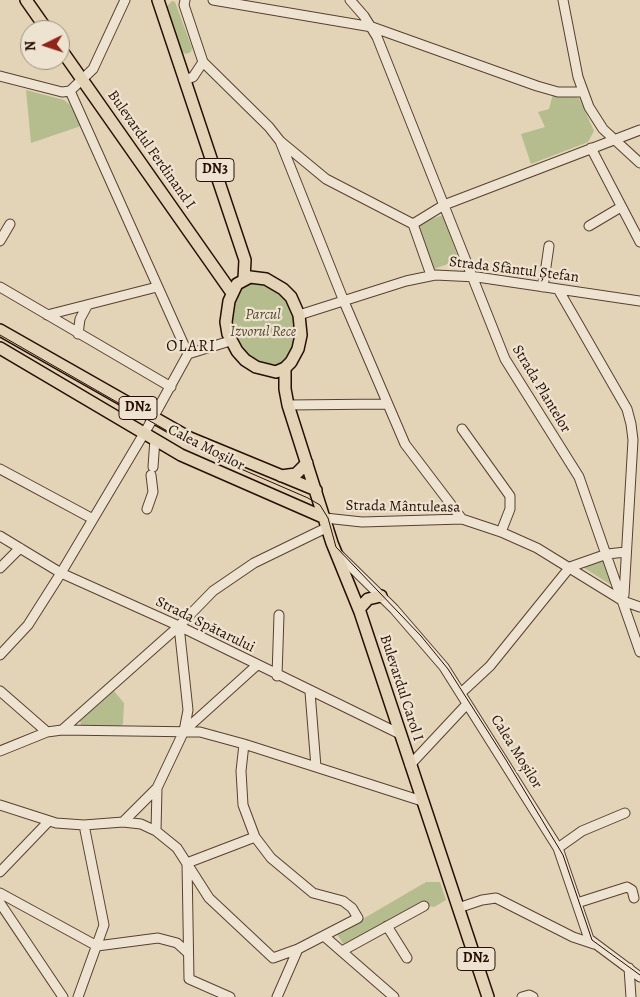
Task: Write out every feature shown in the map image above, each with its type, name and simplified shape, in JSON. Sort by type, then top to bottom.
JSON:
[{"type":"main road","points":[[26,0],[40,20]]},
{"type":"main road","name":"DN3","points":[[158,0],[244,260],[243,280]]},
{"type":"main road","name":"Bulevardul Ferdinand I","points":[[70,62],[218,270],[232,293]]},
{"type":"main road","name":"DN3","points":[[244,260],[259,277],[283,289],[291,298],[299,315],[301,335],[298,348],[281,370]]},
{"type":"main road","points":[[218,270],[243,280],[259,277]]},
{"type":"main road","points":[[243,280],[232,293],[226,322],[230,341],[245,360],[256,367],[281,370]]},
{"type":"main road","name":"Calea Moșilor","points":[[0,330],[206,446],[316,490]]},
{"type":"main road","name":"Calea Moșilor","points":[[0,348],[198,463],[327,522]]},
{"type":"main road","name":"Bulevardul Carol I","points":[[281,370],[288,405],[327,522],[332,543],[339,555],[359,609],[422,801],[463,906],[488,997]]},
{"type":"main road","points":[[282,476],[296,474],[307,463]]},
{"type":"main road","points":[[359,609],[368,599],[381,596]]},
{"type":"street","points":[[0,76],[62,92],[70,91],[93,69],[125,0]]},
{"type":"street","points":[[184,0],[203,62],[269,127],[280,141],[315,172],[413,224],[430,275]]},
{"type":"street","points":[[213,0],[372,27],[537,86],[558,92],[582,92]]},
{"type":"street","name":"Strada Plantelor","points":[[350,0],[372,27],[444,205],[470,276],[510,368],[579,478],[624,601],[640,652]]},
{"type":"street","points":[[563,0],[582,92],[596,119],[613,139],[640,164]]},
{"type":"street","points":[[184,80],[193,76],[203,62]]},
{"type":"street","points":[[70,91],[188,354]]},
{"type":"street","points":[[413,224],[444,205],[640,130]]},
{"type":"street","points":[[280,141],[298,180],[386,404],[409,452],[462,519]]},
{"type":"street","points":[[591,148],[640,242]]},
{"type":"street","points":[[298,180],[303,174],[315,172]]},
{"type":"street","points":[[588,226],[621,207]]},
{"type":"street","points":[[0,241],[10,224]]},
{"type":"street","points":[[543,287],[548,246]]},
{"type":"street","name":"Strada Sfântul Ștefan","points":[[299,315],[430,275],[470,276],[640,301]]},
{"type":"street","points":[[0,287],[171,387]]},
{"type":"street","points":[[47,315],[157,287]]},
{"type":"street","points":[[558,289],[627,409],[636,440],[626,552],[624,601]]},
{"type":"street","points":[[78,334],[80,319],[87,306]]},
{"type":"street","points":[[0,655],[28,625],[61,573],[145,433],[188,354],[230,341]]},
{"type":"street","points":[[288,405],[386,404]]},
{"type":"street","points":[[462,430],[510,496],[510,509],[501,532]]},
{"type":"street","points":[[148,509],[152,492],[155,439]]},
{"type":"street","points":[[0,469],[93,519]]},
{"type":"street","name":"Strada Mântuleasa","points":[[327,522],[462,519],[501,532],[537,548],[624,601],[640,607]]},
{"type":"street","points":[[62,730],[179,626],[213,591],[254,564],[327,522]]},
{"type":"street","name":"Strada Spătarului","points":[[0,536],[61,573],[179,626],[256,666],[400,734]]},
{"type":"street","points":[[0,568],[20,548]]},
{"type":"street","points":[[461,693],[490,666],[515,638],[570,568],[607,554],[626,552]]},
{"type":"street","name":"Calea Moșilor","points":[[339,555],[419,636],[444,667],[558,848],[586,932],[594,944],[640,977]]},
{"type":"street","points":[[277,676],[279,615]]},
{"type":"street","points":[[123,822],[156,788],[184,731],[188,710],[179,626]]},
{"type":"street","points":[[184,731],[256,666]]},
{"type":"street","points":[[0,691],[48,732]]},
{"type":"street","points":[[310,692],[316,766]]},
{"type":"street","points":[[410,764],[467,704]]},
{"type":"street","points":[[0,751],[48,732],[62,730],[200,732],[316,766],[422,801]]},
{"type":"street","points":[[188,904],[192,894],[198,892],[209,898],[274,958],[298,949],[358,918],[352,908],[343,901],[313,893],[271,858],[255,837],[243,805],[241,788],[244,744]]},
{"type":"street","points":[[156,788],[156,831]]},
{"type":"street","points":[[0,805],[48,822],[84,825],[123,822],[141,824],[156,831],[177,848],[209,898]]},
{"type":"street","points":[[558,848],[582,832],[625,813]]},
{"type":"street","points":[[0,872],[48,822]]},
{"type":"street","points":[[78,997],[104,930],[104,919],[84,825]]},
{"type":"street","points":[[187,863],[255,837]]},
{"type":"street","points":[[187,863],[190,979],[230,997]]},
{"type":"street","points":[[577,903],[627,888],[632,890],[634,898]]},
{"type":"street","points":[[0,893],[97,946],[158,938],[177,943],[188,953]]},
{"type":"street","points":[[463,906],[490,897],[504,900],[573,937],[594,944]]},
{"type":"street","points":[[0,903],[63,997]]},
{"type":"street","points":[[342,951],[424,906]]},
{"type":"street","points":[[387,926],[407,958]]},
{"type":"street","points":[[573,937],[586,932]]},
{"type":"street","points":[[324,936],[394,997]]},
{"type":"street","points":[[276,997],[298,949]]},
{"type":"street","points":[[629,968],[631,997]]},
{"type":"street","points":[[522,997],[529,995],[534,997]]},
{"type":"green space","points":[[172,1],[175,2],[192,48],[191,52],[186,54],[182,52],[167,6]]},
{"type":"green space","points":[[26,90],[64,100],[70,105],[81,126],[31,143]]},
{"type":"green space","points":[[553,94],[579,98],[594,131],[588,142],[531,164],[521,134],[545,127],[538,112],[549,109]]},
{"type":"green space","points":[[443,215],[459,260],[434,269],[418,224]]},
{"type":"green space","name":"Parcul Izvorul Rece","points":[[248,282],[265,282],[285,297],[294,312],[295,340],[288,358],[273,368],[251,359],[241,349],[231,327],[230,316],[239,287]]},
{"type":"green space","points":[[605,558],[616,588],[581,566]]},
{"type":"green space","points":[[114,691],[124,703],[123,724],[120,726],[81,725],[80,721]]},
{"type":"green space","points":[[426,882],[440,882],[446,900],[434,907],[417,904],[344,945],[337,934]]},
{"type":"tram line","points":[[0,335],[211,456],[320,505],[328,518],[336,547],[421,636],[448,669],[506,760],[563,855],[592,940],[640,975]]},
{"type":"district","name":"OLARI","points":[[191,347]]}]
